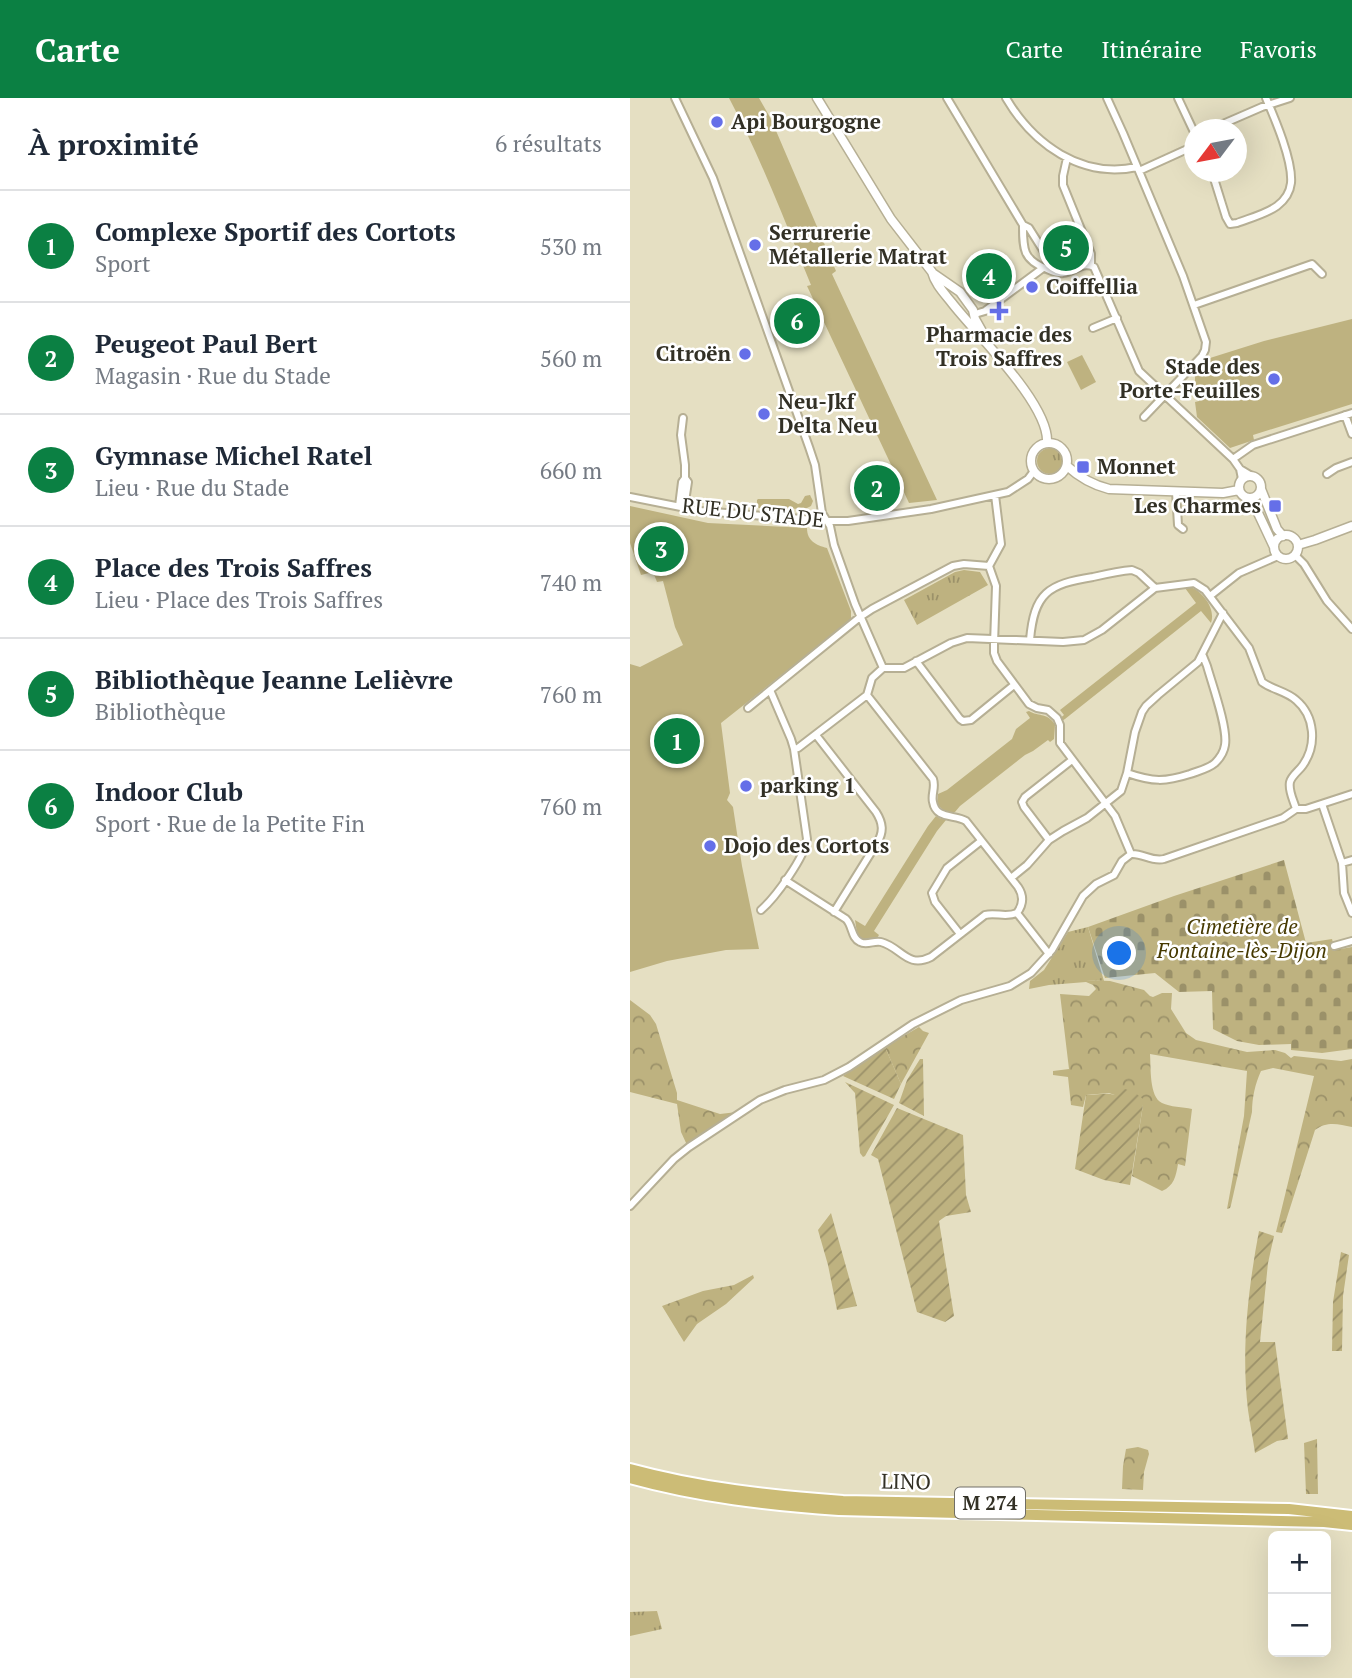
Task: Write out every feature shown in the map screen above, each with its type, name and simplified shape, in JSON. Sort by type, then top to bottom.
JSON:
[{"type":"highway","name":"LINO","points":[[630,1469],[742,1491],[843,1501],[1289,1509],[1352,1516]]},
{"type":"highway","name":"LINO","points":[[630,1478],[721,1498],[839,1510],[1324,1522],[1352,1525]]},
{"type":"street","points":[[675,98],[722,202],[809,447],[822,513],[860,617],[883,668]]},
{"type":"street","points":[[817,98],[891,219],[932,272],[933,277],[972,318],[981,338],[1038,411],[1046,430],[1047,443]]},
{"type":"street","points":[[947,98],[1023,225],[1024,250],[1029,258],[1055,273],[1064,273],[1085,264],[1096,270],[1139,371],[1233,459],[1246,477],[1259,480],[1262,495],[1277,529],[1283,536]]},
{"type":"street","points":[[1006,98],[1030,132],[1043,143],[1067,158],[1102,169],[1138,169],[1184,150]]},
{"type":"street","points":[[1107,98],[1206,339],[1202,356],[1144,417]]},
{"type":"street","points":[[1178,98],[1188,119]]},
{"type":"street","points":[[1231,119],[1267,101],[1290,98]]},
{"type":"street","points":[[1215,182],[1230,224],[1272,209],[1284,200],[1290,188],[1291,173],[1267,101]]},
{"type":"street","points":[[1067,158],[1063,185],[1091,254],[1091,265]]},
{"type":"street","points":[[1023,225],[1035,236],[1053,266],[1051,270]]},
{"type":"street","points":[[1194,305],[1312,264],[1322,274]]},
{"type":"street","points":[[972,318],[1043,268]]},
{"type":"street","points":[[1093,328],[1117,318]]},
{"type":"street","points":[[1233,459],[1253,445],[1349,414],[1352,434]]},
{"type":"street","points":[[681,507],[682,482],[685,478],[681,435],[683,418]]},
{"type":"street","points":[[1053,443],[1063,449],[1067,466],[1061,475],[1050,479],[1041,477],[1032,465],[1033,453],[1041,445],[1053,443]]},
{"type":"street","points":[[1327,474],[1352,462]]},
{"type":"street","points":[[1067,466],[1091,483],[1109,489],[1223,493],[1239,490]]},
{"type":"street","name":"RUE DU STADE","points":[[630,497],[701,511],[848,521],[932,509],[1008,492],[1028,479],[1034,471]]},
{"type":"street","points":[[1246,477],[1239,483],[1239,490],[1244,496],[1251,498],[1258,495],[1261,489]]},
{"type":"street","points":[[1176,492],[1178,524],[1183,529]]},
{"type":"street","points":[[995,495],[1001,544],[989,566],[996,586],[994,653],[997,661],[1031,706],[1055,714],[1060,725],[1060,743],[1118,821],[1130,854]]},
{"type":"street","points":[[1251,498],[1278,556],[1285,560],[1291,559],[1298,545],[1291,536],[1283,536],[1276,541],[1274,547]]},
{"type":"street","points":[[1298,545],[1351,529]]},
{"type":"street","points":[[1295,555],[1304,564],[1327,601],[1352,629]]},
{"type":"street","points":[[1210,596],[1239,573],[1278,556]]},
{"type":"street","points":[[748,708],[860,617],[947,569],[964,564],[989,566]]},
{"type":"street","points":[[1030,640],[1037,606],[1045,595],[1058,585],[1132,570],[1155,588]]},
{"type":"street","points":[[794,749],[867,695],[872,678],[883,668],[904,668],[967,638],[1075,642],[1091,637],[1155,588],[1194,583],[1210,596],[1249,648],[1262,682],[1294,697],[1309,718],[1312,731],[1311,748],[1303,766],[1290,782],[1296,809]]},
{"type":"street","points":[[1011,878],[1027,865],[1049,840],[1087,818],[1121,791],[1142,712],[1203,656],[1223,613]]},
{"type":"street","points":[[1127,773],[1147,780],[1171,780],[1208,767],[1223,754],[1226,745],[1224,727],[1203,656]]},
{"type":"street","points":[[916,662],[963,721],[971,720],[1014,685]]},
{"type":"street","points":[[761,910],[772,900],[807,842],[794,749],[770,690]]},
{"type":"street","points":[[785,880],[848,921],[858,942],[882,942],[914,961],[932,957],[987,914],[1008,916],[1017,913],[1022,904],[1018,887],[964,819],[944,816],[937,811],[933,802],[933,779],[867,695]]},
{"type":"street","points":[[816,735],[876,812],[882,825],[882,834],[877,844],[834,912]]},
{"type":"street","points":[[1049,840],[1022,802],[1072,760]]},
{"type":"street","points":[[630,1206],[674,1159],[760,1100],[824,1080],[849,1068],[904,1029],[961,1000],[1013,984],[1031,973],[1049,954],[1083,896],[1096,884],[1114,875],[1122,861],[1130,854],[1140,854],[1155,860],[1164,859],[1283,818],[1296,809],[1306,809],[1352,794]]},
{"type":"street","points":[[1322,804],[1342,863],[1344,893],[1352,913]]},
{"type":"street","points":[[960,934],[935,902],[932,893],[947,868],[981,841]]},
{"type":"street","points":[[1342,863],[1352,860]]},
{"type":"street","points":[[1017,913],[1049,954]]},
{"type":"street","points":[[1334,946],[1352,941]]},
{"type":"green space","points":[[729,98],[759,98],[771,119],[836,271],[832,274],[937,500],[909,503],[807,286],[811,285],[782,214]]},
{"type":"green space","name":"Stade des Porte-Feuilles","points":[[1352,319],[1352,404],[1253,435],[1254,440],[1230,448],[1197,417],[1195,402],[1199,401],[1199,388],[1195,388],[1195,373],[1210,358]]},
{"type":"green space","points":[[1082,355],[1096,382],[1081,390],[1067,362]]},
{"type":"green space","points":[[1050,448],[1059,452],[1063,461],[1059,470],[1050,474],[1041,470],[1037,461],[1041,452]]},
{"type":"green space","points":[[810,495],[813,501],[811,506],[805,509],[757,506],[758,499],[789,499],[798,504],[805,496]]},
{"type":"green space","points":[[630,506],[708,523],[807,528],[813,542],[827,548],[851,611],[851,620],[721,723],[730,793],[727,800],[733,807],[759,949],[726,950],[667,961],[630,972],[630,664],[640,667],[683,645],[675,627],[663,581],[657,582],[653,572],[641,575],[630,543]]},
{"type":"green space","points":[[955,572],[980,572],[988,585],[917,625],[904,600]]},
{"type":"green space","points":[[1191,587],[1207,602],[1212,612],[1211,623],[1201,611],[1055,725],[1054,739],[1025,755],[955,812],[948,812],[944,819],[946,820],[874,931],[879,935],[877,938],[860,938],[855,920],[865,926],[928,826],[936,816],[941,819],[945,812],[937,804],[938,794],[947,790],[1012,739],[1016,729],[1030,718],[1026,712],[1045,716],[1054,723],[1064,715],[1060,710],[1196,603],[1185,588]]},
{"type":"green space","name":"Cimetière de Fontaine-lès-Dijon","points":[[1284,860],[1306,943],[1332,939],[1335,950],[1352,947],[1352,1049],[1322,1053],[1291,1050],[1291,1044],[1259,1045],[1237,1041],[1213,1029],[1212,991],[1179,992],[1155,973],[1105,978],[1088,927]]},
{"type":"green space","points":[[1088,927],[1104,981],[1087,980],[1029,989],[1030,981],[1044,970],[1068,932]]},
{"type":"green space","points":[[1086,980],[1110,981],[1144,990],[1153,997],[1172,993],[1171,1009],[1186,1033],[1196,1040],[1247,1052],[1275,1050],[1291,1058],[1294,1056],[1341,1061],[1352,1059],[1352,1127],[1328,1124],[1315,1130],[1282,1233],[1276,1232],[1314,1076],[1273,1068],[1261,1071],[1254,1091],[1252,1112],[1231,1205],[1227,1209],[1244,1116],[1247,1071],[1150,1054],[1152,1081],[1158,1100],[1192,1109],[1185,1166],[1178,1164],[1172,1183],[1162,1191],[1132,1176],[1143,1105],[1109,1093],[1086,1095],[1083,1107],[1071,1105],[1068,1077],[1053,1075],[1053,1071],[1069,1069],[1060,994],[1089,996],[1096,989]]},
{"type":"green space","points":[[630,1000],[650,1015],[656,1024],[677,1100],[720,1114],[737,1112],[687,1145],[681,1132],[677,1104],[630,1092]]},
{"type":"green space","points":[[919,1027],[929,1033],[901,1084],[885,1047]]},
{"type":"green space","points":[[885,1047],[901,1084],[894,1099],[843,1076]]},
{"type":"green space","points":[[920,1059],[923,1059],[924,1116],[899,1103],[907,1080]]},
{"type":"green space","points":[[845,1082],[894,1105],[863,1157],[860,1153],[855,1093]]},
{"type":"green space","points":[[1122,1088],[1143,1099],[1130,1185],[1104,1180],[1075,1169],[1086,1095],[1115,1095]]},
{"type":"green space","points":[[897,1108],[963,1135],[966,1195],[971,1212],[946,1216],[939,1221],[954,1316],[945,1322],[917,1312],[878,1159],[871,1155]]},
{"type":"green space","points":[[831,1213],[857,1306],[837,1310],[818,1230]]},
{"type":"green space","points":[[1259,1231],[1274,1236],[1268,1263],[1260,1342],[1275,1342],[1288,1439],[1277,1441],[1255,1453],[1248,1410],[1245,1365],[1249,1298]]},
{"type":"green space","points":[[1341,1252],[1349,1255],[1343,1296],[1342,1351],[1332,1351],[1333,1302]]},
{"type":"green space","points":[[753,1275],[754,1278],[726,1304],[697,1324],[684,1342],[662,1306],[703,1291],[734,1285]]},
{"type":"green space","points":[[1317,1439],[1318,1494],[1306,1494],[1304,1443]]},
{"type":"green space","points":[[1138,1447],[1148,1450],[1149,1454],[1143,1490],[1122,1489],[1126,1449]]},
{"type":"green space","points":[[657,1611],[662,1629],[630,1636],[630,1612]]},
{"type":"place","name":"Api Bourgogne","points":[[717,122]]},
{"type":"place","name":"Serrurerie Métallerie Matrat","points":[[755,245]]},
{"type":"place","name":"Bibliothèque Jeanne Lelièvre","points":[[1066,248]]},
{"type":"place","name":"Place des Trois Saffres","points":[[989,276]]},
{"type":"place","name":"Coiffellia","points":[[1032,287]]},
{"type":"place","name":"Pharmacie des Trois Saffres","points":[[999,311]]},
{"type":"place","name":"Indoor Club","points":[[797,321]]},
{"type":"place","name":"Citroën","points":[[745,354]]},
{"type":"place","name":"Stade des Porte-Feuilles","points":[[1274,379]]},
{"type":"place","name":"Neu-Jkf Delta Neu","points":[[764,414]]},
{"type":"place","name":"Monnet","points":[[1083,467]]},
{"type":"place","name":"Peugeot Paul Bert","points":[[877,488]]},
{"type":"place","name":"Les Charmes","points":[[1275,506]]},
{"type":"place","name":"Gymnase Michel Ratel","points":[[661,549]]},
{"type":"place","name":"Complexe Sportif des Cortots","points":[[677,741]]},
{"type":"place","name":"parking 1","points":[[746,786]]},
{"type":"place","name":"Dojo des Cortots","points":[[710,846]]}]
